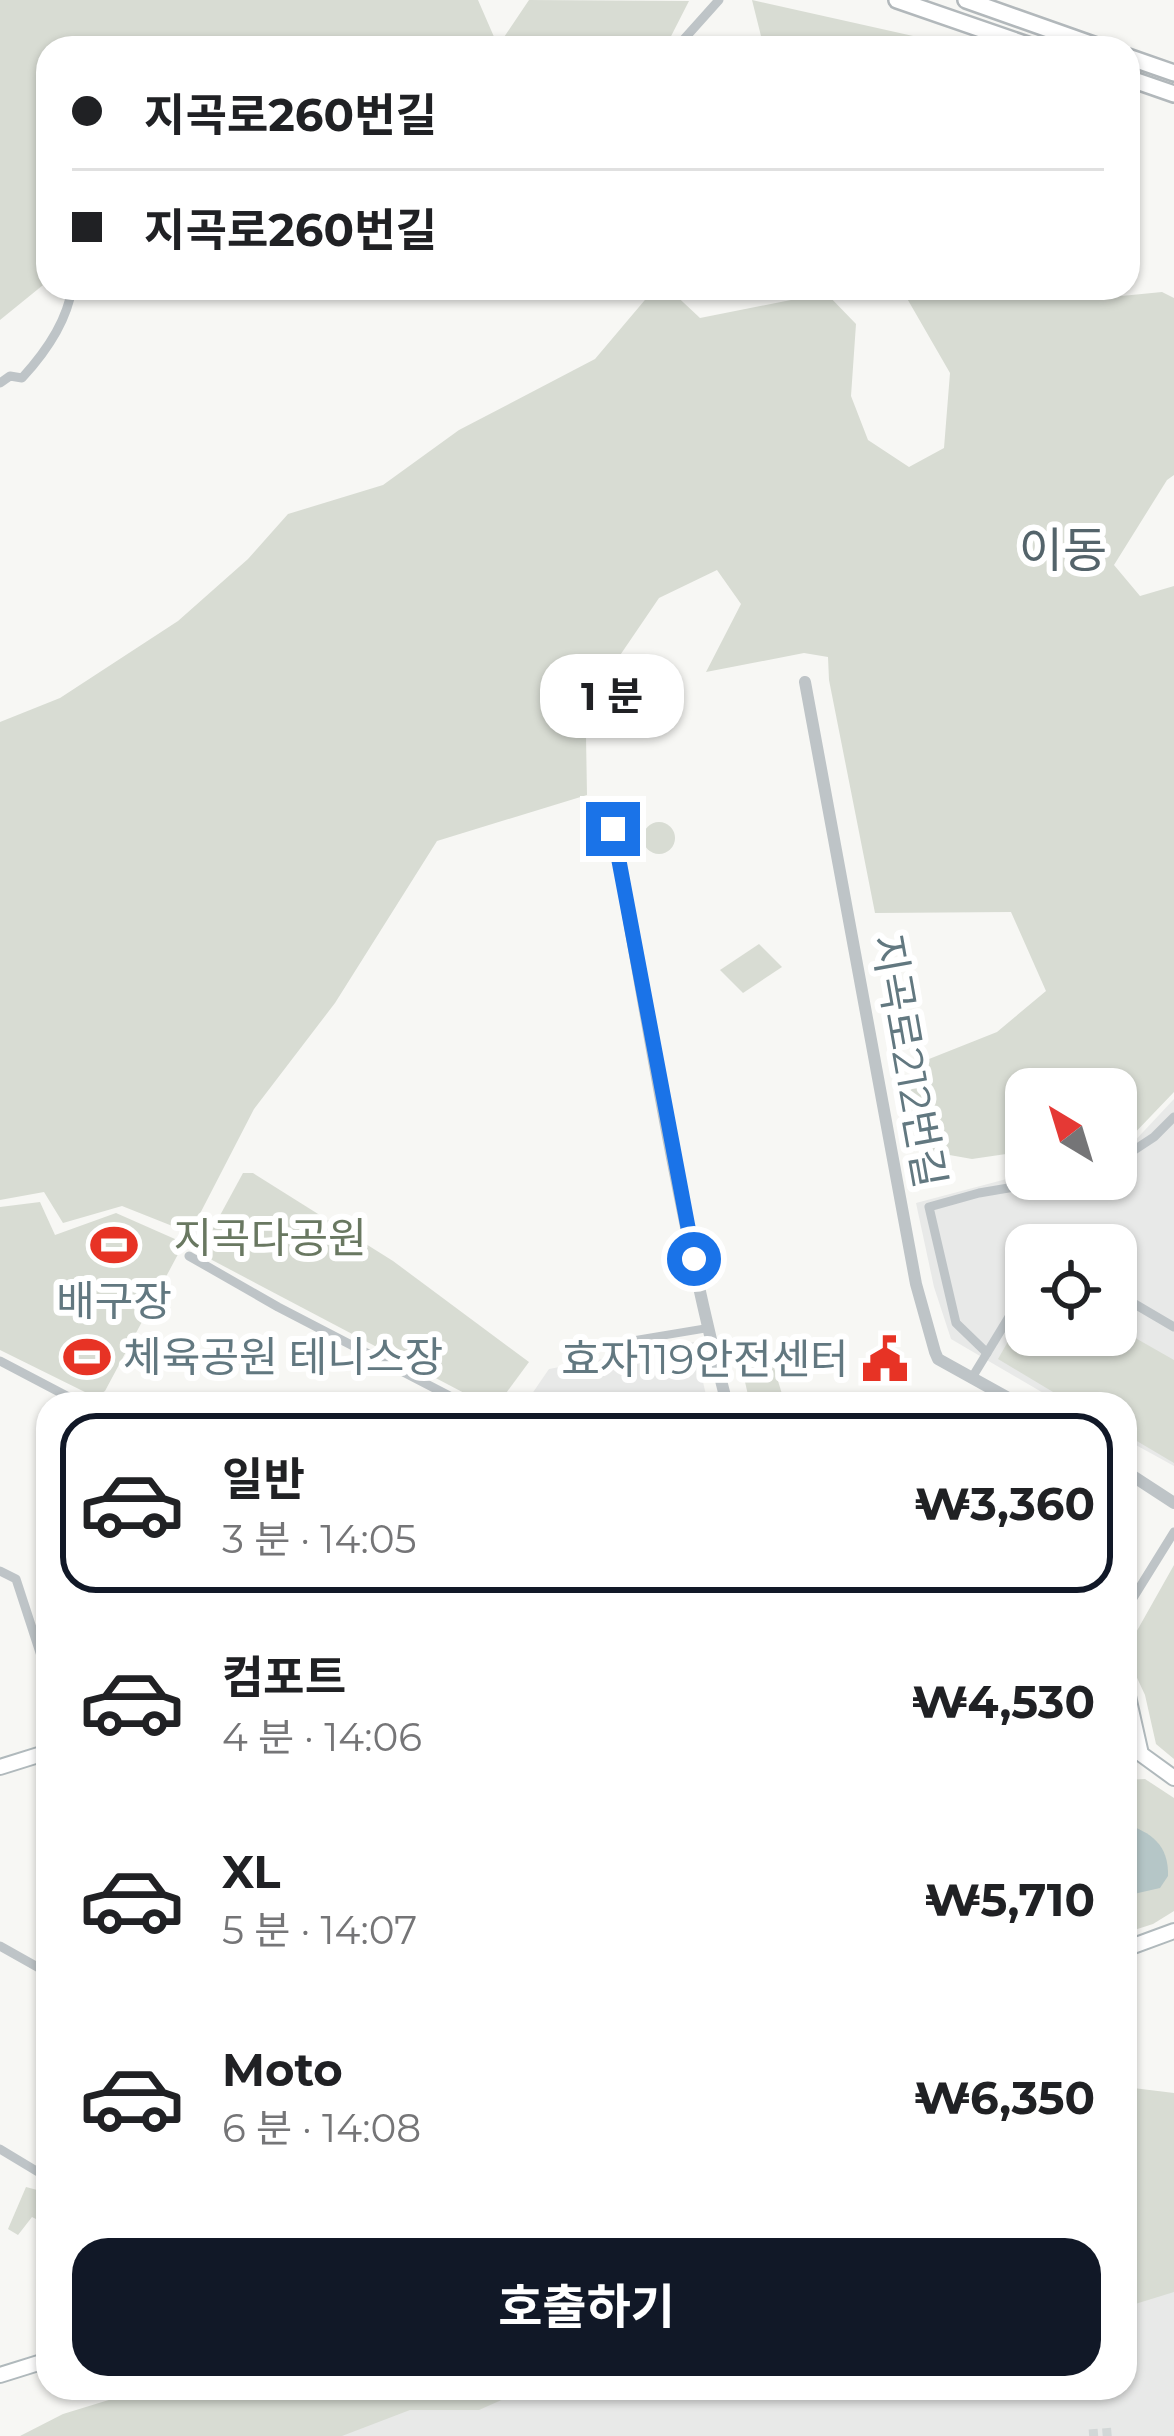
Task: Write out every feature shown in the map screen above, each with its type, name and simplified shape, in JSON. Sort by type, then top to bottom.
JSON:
[{"type":"main road","points":[[897,0],[1001,36]]},
{"type":"main road","points":[[966,0],[1068,36]]},
{"type":"main road","points":[[1140,61],[1174,73]]},
{"type":"main road","points":[[1140,83],[1174,94]]},
{"type":"main road","points":[[1137,1736],[1141,1754],[1174,1778]]},
{"type":"main road","points":[[0,1767],[36,1756]]},
{"type":"main road","points":[[1137,1945],[1174,1931]]},
{"type":"main road","points":[[0,2374],[36,2364]]},
{"type":"street","points":[[687,36],[719,0]]},
{"type":"street","points":[[0,383],[10,376],[22,378],[40,358],[71,300]]},
{"type":"street","name":"지곡로212번길","points":[[805,682],[916,1284],[938,1358],[999,1392]]},
{"type":"street","points":[[613,829],[658,1082],[724,1392]]},
{"type":"street","points":[[1137,1148],[1174,1117]]},
{"type":"street","points":[[987,1353],[956,1322],[929,1208],[1005,1189]]},
{"type":"street","points":[[189,1256],[442,1392]]},
{"type":"street","points":[[1137,1305],[1174,1327]]},
{"type":"street","points":[[973,1376],[1005,1323]]},
{"type":"street","points":[[588,1348],[708,1328]]},
{"type":"street","points":[[0,1361],[59,1392]]},
{"type":"street","points":[[1137,1480],[1174,1503]]},
{"type":"street","points":[[1137,1592],[1174,1532]]},
{"type":"street","points":[[0,1571],[16,1580],[36,1641]]},
{"type":"street","points":[[0,1946],[36,1966]]},
{"type":"street","points":[[0,2149],[36,2171]]},
{"type":"shaded area","points":[[1174,1099],[1174,1466],[1137,1446],[1137,1392],[1042,1392],[951,1339],[916,1203],[1005,1180],[1005,1200],[1137,1200],[1137,1138]]},
{"type":"shaded area","points":[[694,1342],[705,1392],[533,1392],[549,1369]]},
{"type":"shaded area","points":[[1137,1829],[1162,1848],[1168,1876],[1160,1888],[1137,1893]]},
{"type":"shaded area","points":[[1174,2206],[1174,2436],[148,2436],[276,2400],[1137,2400],[1137,2211]]},
{"type":"green space","points":[[0,0],[478,0],[494,36],[36,36],[36,291],[0,320]]},
{"type":"green space","points":[[529,0],[689,1],[671,36],[505,36]]},
{"type":"green space","points":[[752,0],[913,36],[761,36]]},
{"type":"green space","points":[[1162,292],[1174,298],[1174,475],[1114,565],[1140,596],[1174,586],[1174,1092],[1137,1131],[1137,1068],[1005,1068],[1005,1154],[972,1159],[927,1151],[908,1095],[929,1059],[997,1032],[1046,991],[1011,912],[875,913],[828,657],[804,653],[706,672],[741,604],[717,570],[659,598],[610,670],[586,736],[587,795],[437,841],[335,1003],[254,1109],[190,1233],[122,1206],[63,1223],[44,1192],[0,1200],[0,722],[60,698],[178,621],[248,559],[288,514],[383,485],[459,430],[595,359],[645,300],[681,300],[700,318],[791,300],[833,300],[856,324],[851,396],[868,440],[909,467],[944,448],[950,373],[908,300],[1140,300],[1140,294]]},
{"type":"green space","points":[[659,822],[671,826],[675,838],[671,850],[659,854],[647,850],[643,838],[647,826]]},
{"type":"green space","points":[[759,944],[782,967],[743,993],[720,970]]},
{"type":"green space","name":"지곡다공원","points":[[243,1173],[253,1173],[393,1261],[529,1362],[507,1392],[462,1392],[212,1260],[202,1251]]},
{"type":"green space","points":[[40,1202],[55,1235],[116,1213],[184,1243],[103,1392],[85,1392],[0,1350],[0,1207]]},
{"type":"green space","points":[[1137,1339],[1174,1360],[1174,1463],[1137,1441],[1137,1392],[1053,1392],[998,1359],[1005,1347],[1005,1356],[1137,1356]]},
{"type":"green space","points":[[748,1353],[772,1361],[781,1392],[747,1392],[741,1364]]},
{"type":"green space","points":[[1174,1565],[1174,1759],[1156,1744],[1137,1678],[1137,1631]]},
{"type":"green space","points":[[1137,1779],[1145,1779],[1174,1798],[1174,1911],[1137,1929]]},
{"type":"green space","points":[[1137,2088],[1174,2093],[1174,2292],[1137,2303]]},
{"type":"green space","points":[[26,2187],[36,2190],[36,2219],[32,2217],[18,2235],[8,2229]]},
{"type":"green space","points":[[109,2400],[502,2400],[479,2410],[410,2410],[342,2436],[20,2436],[63,2414]]},
{"type":"tunnel","points":[[1089,2434],[1113,2432]]},
{"type":"place","name":"배구장","points":[[114,1245]]},
{"type":"place","name":"체육공원 테니스장","points":[[87,1357]]},
{"type":"place","name":"효자119안전센터","points":[[885,1359]]},
{"type":"district","name":"이동","points":[[1063,550]]},
{"type":"route","points":[[613,829],[694,1259]]}]
